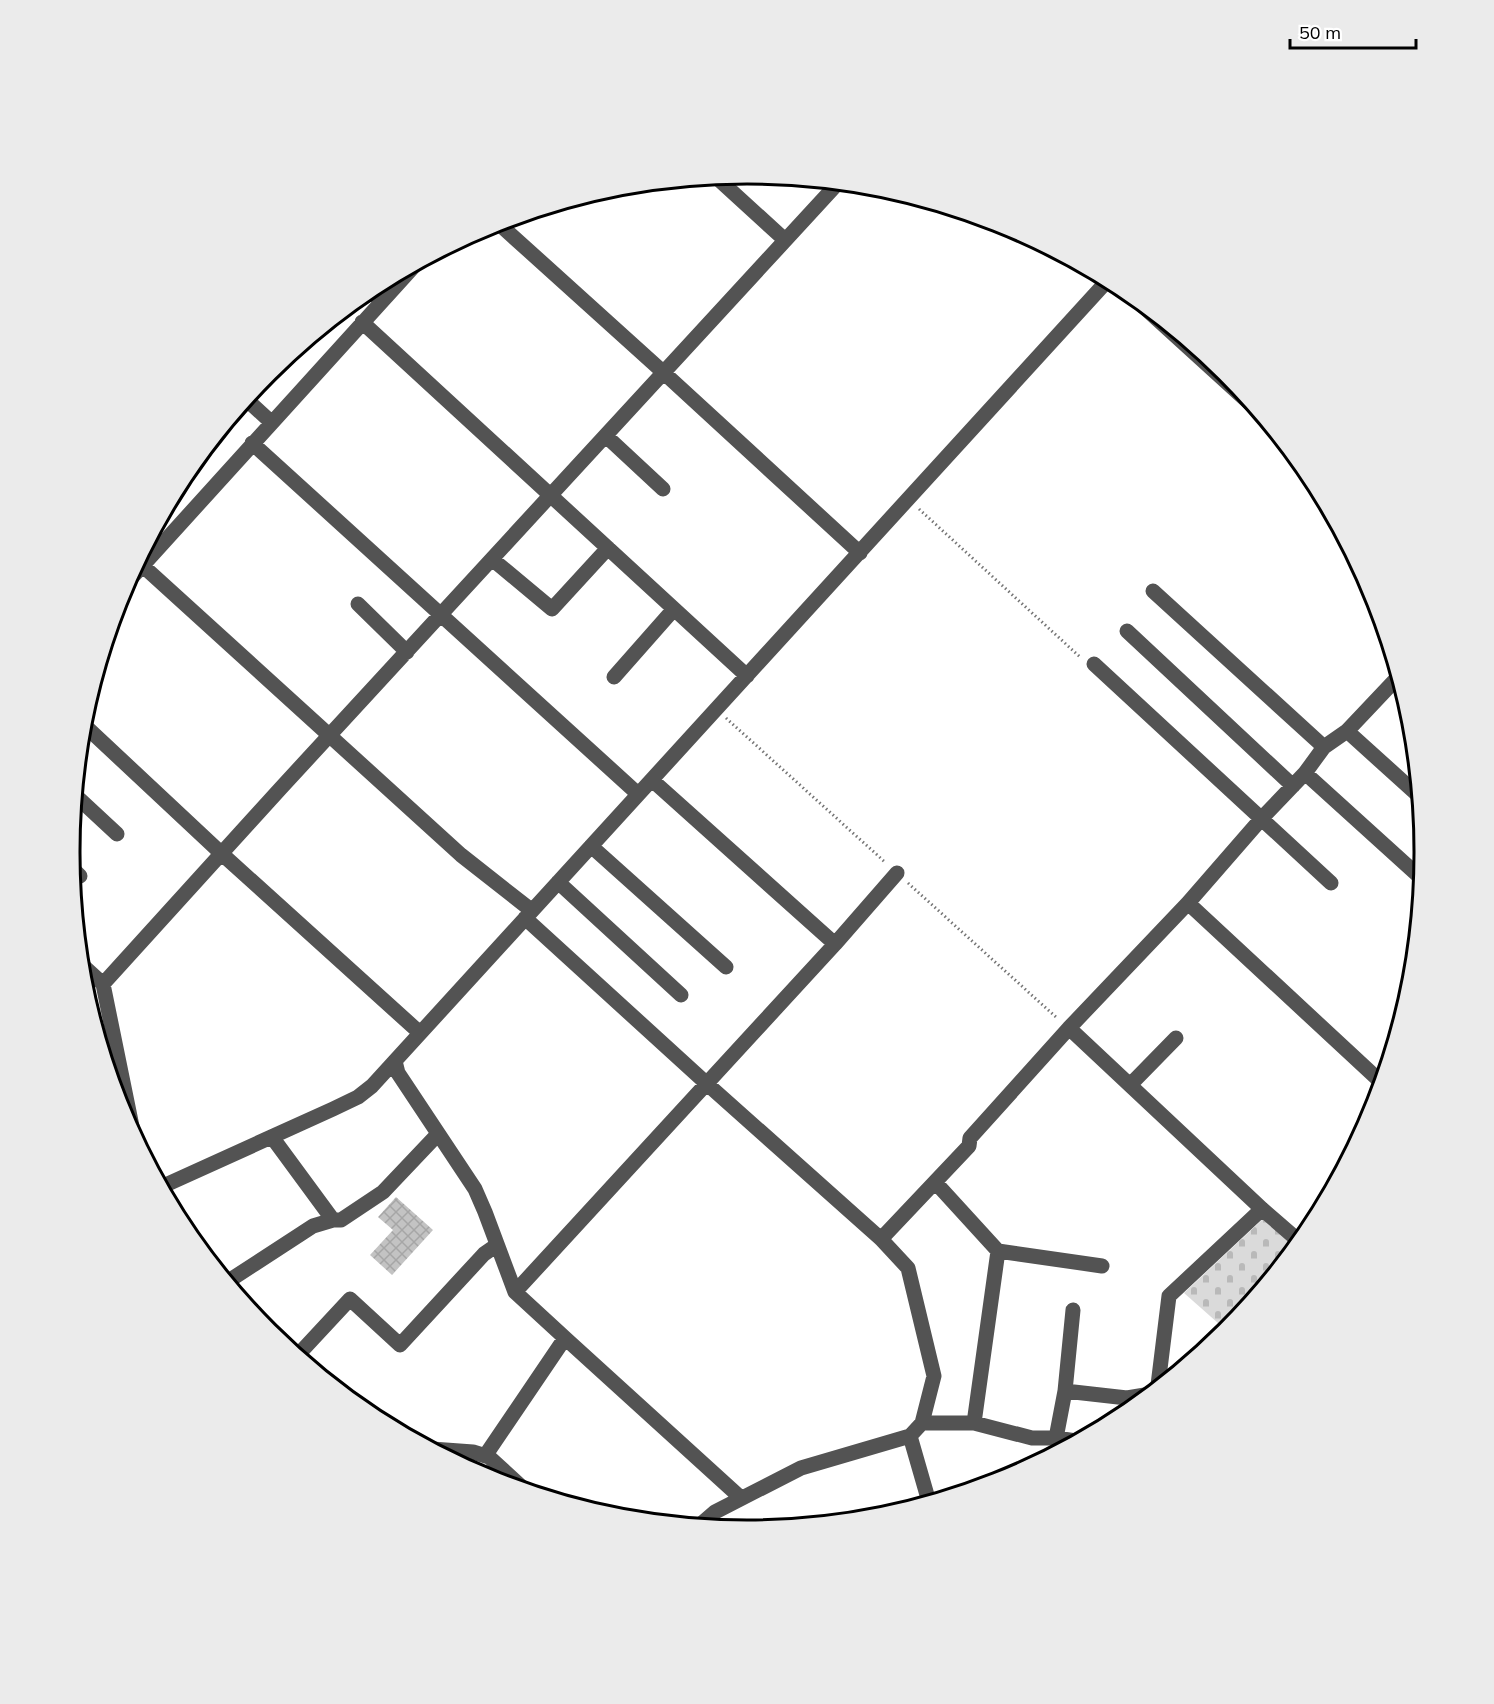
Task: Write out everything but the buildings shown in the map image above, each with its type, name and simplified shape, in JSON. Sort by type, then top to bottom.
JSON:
[{"type":"street","points":[[725,185],[785,240]]},
{"type":"street","points":[[103,984],[832,190]]},
{"type":"street","points":[[506,230],[860,553]]},
{"type":"street","points":[[161,533],[252,443],[398,283]]},
{"type":"street","points":[[168,1184],[358,1097],[372,1086],[1102,287]]},
{"type":"street","points":[[376,297],[381,302]]},
{"type":"street","points":[[362,322],[747,676]]},
{"type":"street","points":[[252,405],[271,422]]},
{"type":"street","points":[[606,436],[663,489]]},
{"type":"street","points":[[252,443],[638,794]]},
{"type":"street","points":[[492,559],[552,609],[609,548]]},
{"type":"street","points":[[144,567],[528,914],[706,1083],[881,1239],[908,1268],[934,1376],[922,1423],[910,1436],[801,1468],[715,1512],[708,1518]]},
{"type":"street","points":[[1154,591],[1324,747]]},
{"type":"street","points":[[358,604],[407,652]]},
{"type":"street","points":[[614,677],[674,609]]},
{"type":"street","points":[[1127,631],[1293,786]]},
{"type":"street","points":[[1094,664],[1331,883]]},
{"type":"street","points":[[881,1239],[969,1146],[970,1138],[1069,1028],[1188,903],[1262,818],[1305,773],[1324,747],[1347,731],[1393,683]]},
{"type":"street","points":[[1347,731],[1411,789]]},
{"type":"street","points":[[90,736],[420,1033]]},
{"type":"street","points":[[1305,773],[1414,871]]},
{"type":"street","points":[[652,780],[835,944]]},
{"type":"street","points":[[82,801],[117,834]]},
{"type":"street","points":[[591,846],[726,968]]},
{"type":"street","points":[[515,1292],[835,944],[897,873]]},
{"type":"street","points":[[558,882],[681,994]]},
{"type":"street","points":[[1188,903],[1375,1077]]},
{"type":"street","points":[[90,973],[103,984],[126,1096]]},
{"type":"street","points":[[1069,1028],[1293,1236]]},
{"type":"street","points":[[1130,1085],[1176,1038]]},
{"type":"street","points":[[395,1061],[398,1073],[475,1189],[486,1212],[515,1292],[741,1498]]},
{"type":"street","points":[[233,1278],[313,1226],[341,1220],[383,1192],[438,1134]]},
{"type":"street","points":[[272,1137],[333,1220]]},
{"type":"street","points":[[935,1182],[998,1251],[1102,1266]]},
{"type":"street","points":[[1159,1377],[1169,1296],[1262,1209]]},
{"type":"street","points":[[303,1350],[350,1299],[400,1345],[484,1254],[497,1245]]},
{"type":"street","points":[[974,1423],[998,1251]]},
{"type":"street","points":[[1056,1438],[1065,1391],[1073,1310]]},
{"type":"street","points":[[485,1456],[565,1338]]},
{"type":"street","points":[[1065,1391],[1132,1397]]},
{"type":"street","points":[[922,1423],[974,1423],[1032,1438],[1064,1439]]},
{"type":"street","points":[[910,1436],[927,1495]]},
{"type":"street","points":[[451,1450],[473,1452],[489,1457],[509,1475]]},
{"type":"path","points":[[909,500],[1085,662],[1094,664]]},
{"type":"green space","points":[[1264,1218],[1289,1241],[1249,1292],[1219,1324],[1184,1293]]}]
